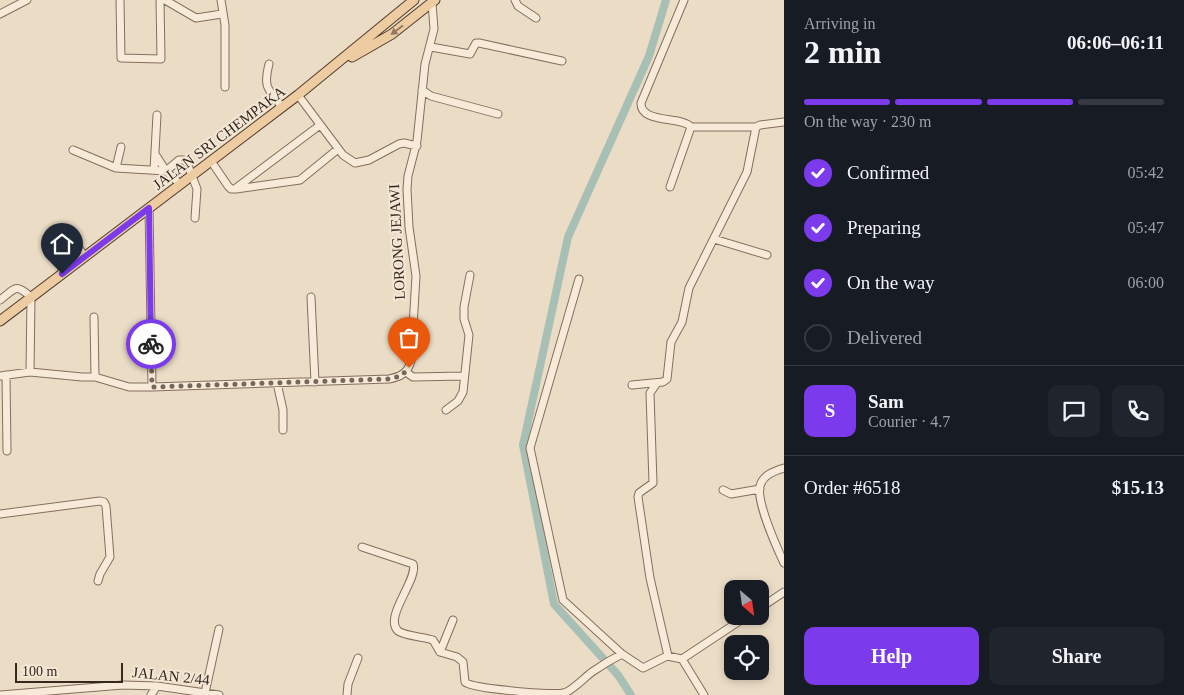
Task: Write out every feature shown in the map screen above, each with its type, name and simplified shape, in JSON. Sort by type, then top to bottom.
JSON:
[{"type":"main road","points":[[334,67],[414,0]]},
{"type":"main road","points":[[334,67],[392,34],[433,1]]},
{"type":"main road","name":"JALAN SRI CHEMPAKA","points":[[1,317],[62,274],[334,67]]},
{"type":"street","points":[[0,14],[28,0]]},
{"type":"street","points":[[120,0],[121,58],[161,58],[160,0]]},
{"type":"street","points":[[165,0],[196,18],[222,14]]},
{"type":"street","points":[[221,0],[225,25],[225,87]]},
{"type":"street","points":[[516,0],[518,6],[536,18]]},
{"type":"street","points":[[684,0],[641,103],[643,112],[664,120],[686,123],[691,127],[756,127],[784,122]]},
{"type":"street","name":"LORONG JEJAWI","points":[[406,372],[411,361],[416,276],[409,227],[407,189],[408,176],[417,146],[425,64],[431,47],[434,29],[433,1]]},
{"type":"street","points":[[431,47],[470,54],[476,43],[479,42],[562,60]]},
{"type":"street","points":[[269,64],[265,80],[266,84],[282,107]]},
{"type":"street","points":[[422,90],[431,96],[498,114]]},
{"type":"street","points":[[298,95],[338,149],[344,156],[355,163],[369,160],[400,144],[417,146]]},
{"type":"street","points":[[154,170],[157,115]]},
{"type":"street","points":[[236,189],[320,125]]},
{"type":"street","points":[[670,187],[691,127]]},
{"type":"street","points":[[632,385],[665,382],[667,379],[671,342],[682,322],[689,288],[748,170],[756,127]]},
{"type":"street","points":[[116,168],[121,147]]},
{"type":"street","points":[[211,161],[228,186],[236,189],[300,180],[338,149]]},
{"type":"street","points":[[73,150],[116,168],[166,171],[179,160],[184,160],[188,163],[197,189],[196,218]]},
{"type":"street","points":[[155,154],[166,171],[180,184]]},
{"type":"street","points":[[149,208],[152,387]]},
{"type":"street","points":[[714,239],[767,255]]},
{"type":"street","points":[[62,274],[62,248],[77,245],[84,256]]},
{"type":"street","points":[[446,410],[461,397],[469,335],[464,318],[464,307],[470,275]]},
{"type":"street","points":[[579,279],[530,448],[563,600],[622,654],[645,668],[668,656],[682,659],[733,625]]},
{"type":"street","points":[[0,300],[16,288],[20,288],[31,297],[30,372]]},
{"type":"street","points":[[311,298],[315,382]]},
{"type":"street","points":[[94,317],[95,377]]},
{"type":"street","points":[[7,451],[3,375],[30,372],[95,377],[129,387],[388,379],[395,378],[406,372],[413,377],[464,376]]},
{"type":"street","points":[[277,383],[283,410],[283,430]]},
{"type":"street","points":[[657,383],[650,393],[653,483],[639,493],[638,497],[650,578],[668,656]]},
{"type":"street","points":[[784,468],[773,471],[764,478],[760,488],[760,501],[784,563]]},
{"type":"street","points":[[723,490],[731,494],[760,488]]},
{"type":"street","points":[[0,514],[104,502],[106,506],[110,557],[98,581]]},
{"type":"street","points":[[362,548],[413,564],[414,570],[399,604],[395,622],[396,628],[401,633],[433,640],[440,652],[458,658],[463,662],[466,684],[494,692],[564,693],[592,672],[622,654]]},
{"type":"street","points":[[769,602],[784,592]]},
{"type":"street","points":[[440,652],[454,620]]},
{"type":"street","points":[[205,693],[219,629]]},
{"type":"street","points":[[347,695],[348,684],[358,658]]},
{"type":"street","points":[[682,659],[704,695]]},
{"type":"street","name":"JALAN 2/44","points":[[0,695],[123,685],[157,686],[219,695]]},
{"type":"street","points":[[151,695],[157,686]]},
{"type":"waterway","points":[[631,695],[618,675],[554,604],[523,445],[568,237],[649,56],[666,0]]},
{"type":"way so far","points":[[151,344],[152,387],[388,379],[401,376],[409,368]]},
{"type":"route","points":[[62,274],[149,208],[151,344]]}]
